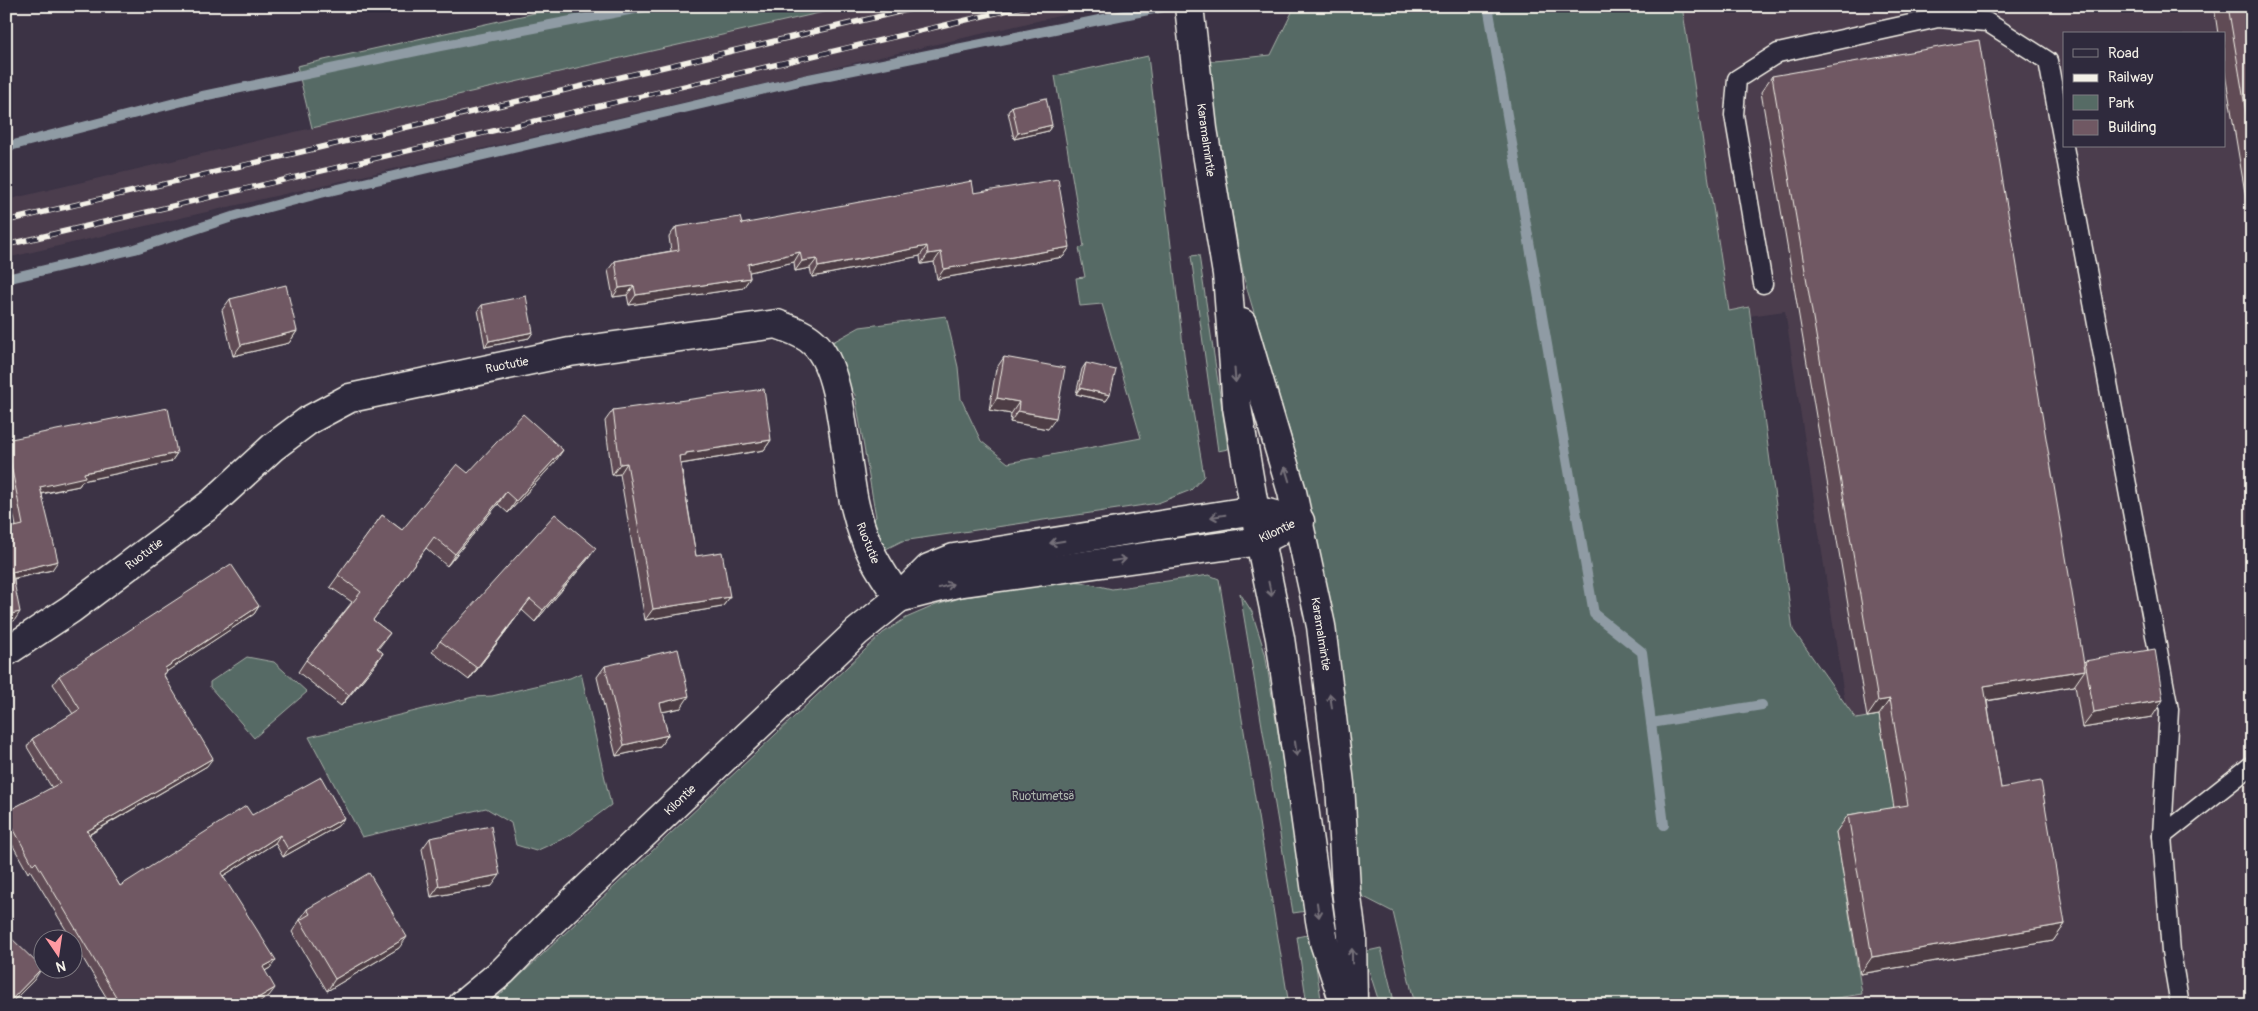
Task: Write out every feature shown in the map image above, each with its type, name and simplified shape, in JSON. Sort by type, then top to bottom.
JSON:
[{"type":"street","name":"Karamalmintie","points":[[1189,6],[1203,129],[1227,274],[1237,407],[1260,541],[1280,638],[1320,920],[1324,942],[1345,1005]]},
{"type":"street","name":"Karamalmintie","points":[[1227,274],[1300,521],[1321,626],[1340,784],[1346,890],[1352,936],[1353,1005]]},
{"type":"street","name":"Ruotutie","points":[[6,652],[71,609],[212,503],[287,436],[309,420],[350,398],[570,352],[777,324],[796,331],[814,343],[834,376],[855,508],[876,565],[899,598]]},
{"type":"street","name":"Kilontie","points":[[462,1005],[503,972],[551,922],[856,632],[899,598],[928,568],[954,558],[1255,510],[1300,521]]},
{"type":"street","name":"Kilontie","points":[[899,598],[957,583],[1260,541],[1300,521]]},
{"type":"lane","points":[[1763,284],[1734,115],[1737,79],[1778,53],[1938,18],[1987,22],[2048,60],[2063,141]]},
{"type":"lane","points":[[2064,148],[2169,710],[2162,836],[2171,952],[2180,1005]]},
{"type":"lane","points":[[2162,836],[2252,766]]},
{"type":"shaded area","points":[[850,6],[1102,6],[6,258],[6,200],[312,128]]},
{"type":"shaded area","points":[[1670,6],[2252,6],[2252,1005],[1695,1005],[1847,715],[1785,311],[1727,319]]},
{"type":"green space","points":[[566,6],[850,6],[312,128],[297,66]]},
{"type":"green space","points":[[1295,6],[1682,6],[1729,311],[1749,307],[1793,630],[1856,719],[1879,715],[1897,822],[1836,832],[1862,994],[1793,1005],[1415,1005],[1393,912],[1358,894],[1344,695],[1335,634],[1313,525],[1292,440],[1244,279],[1205,62],[1271,55]]},
{"type":"green space","points":[[1148,56],[1186,370],[1204,476],[1191,490],[1158,503],[902,541],[884,550],[867,524],[876,517],[855,395],[843,376],[831,343],[860,327],[946,316],[958,367],[961,399],[981,441],[1008,463],[1141,438],[1102,304],[1080,306],[1076,278],[1085,277],[1079,248],[1084,247],[1055,76]]},
{"type":"green space","points":[[1199,255],[1228,449],[1218,451],[1191,256]]},
{"type":"green space","name":"Ruotumetsä","points":[[1209,575],[1219,579],[1289,1005],[489,1005],[883,633],[906,618],[936,605],[964,597],[1070,581],[1112,589]]},
{"type":"green space","points":[[1240,593],[1252,612],[1265,653],[1307,911],[1293,913]]},
{"type":"green space","points":[[247,657],[274,662],[307,692],[254,738],[210,687],[210,682]]},
{"type":"green space","points":[[581,673],[611,805],[569,836],[536,851],[516,845],[511,823],[486,808],[362,837],[309,737],[473,697],[492,696],[570,678]]},
{"type":"green space","points":[[1311,934],[1322,1005],[1307,1005],[1297,937]]},
{"type":"green space","points":[[1381,948],[1395,1005],[1380,1005],[1363,952]]},
{"type":"building","points":[[2228,6],[2252,6],[2252,148]]},
{"type":"building","points":[[1979,40],[2085,670],[1984,686],[2001,788],[2041,781],[2065,924],[1872,957],[1848,815],[1908,805],[1890,699],[1878,701],[1772,76]]},
{"type":"building","points":[[1046,98],[1052,125],[1018,133],[1012,106]]},
{"type":"building","points":[[1058,179],[1070,247],[944,269],[941,252],[928,254],[927,246],[818,267],[817,259],[802,261],[800,252],[748,264],[750,278],[636,295],[634,286],[619,288],[615,261],[679,250],[676,227],[740,217],[742,224],[972,181],[974,193]]},
{"type":"building","points":[[286,285],[297,331],[241,345],[230,299]]},
{"type":"building","points":[[526,296],[533,332],[489,341],[482,305]]},
{"type":"building","points":[[1004,357],[1065,368],[1056,418],[1018,411],[1019,402],[997,398]]},
{"type":"building","points":[[1086,363],[1116,370],[1110,395],[1080,388]]},
{"type":"building","points":[[764,389],[771,440],[686,453],[686,455],[679,456],[696,556],[722,552],[730,597],[653,609],[627,463],[620,464],[613,410]]},
{"type":"building","points":[[168,408],[177,453],[84,473],[85,477],[40,487],[58,561],[12,572],[20,612],[6,615],[6,529],[23,525],[6,440]]},
{"type":"building","points":[[523,414],[563,450],[516,501],[506,492],[455,554],[434,537],[373,620],[390,633],[377,648],[383,653],[349,695],[306,660],[361,592],[338,575],[382,515],[402,530],[457,464],[468,473]]},
{"type":"building","points":[[555,514],[596,548],[543,610],[530,599],[477,668],[440,641]]},
{"type":"building","points":[[231,564],[259,606],[165,668],[167,671],[163,674],[213,758],[87,831],[120,886],[246,806],[252,815],[321,777],[344,818],[288,849],[280,835],[221,873],[276,960],[263,967],[275,988],[246,1005],[121,1005],[82,939],[82,928],[75,928],[36,862],[33,865],[6,815],[6,812],[60,783],[32,739],[80,709],[59,676]]},
{"type":"building","points":[[678,649],[689,696],[660,703],[668,735],[624,745],[605,666]]},
{"type":"building","points":[[2155,649],[2163,700],[2094,712],[2085,661]]},
{"type":"building","points":[[491,826],[500,875],[439,886],[430,838]]},
{"type":"building","points":[[369,873],[407,937],[335,979],[300,920],[310,914],[307,909]]},
{"type":"building","points":[[6,933],[32,958],[32,978],[9,1002],[6,999]]},
{"type":"waterway","points":[[6,147],[198,97],[440,46],[650,6]]},
{"type":"waterway","points":[[6,279],[135,249],[232,217],[321,193],[804,80],[1168,6]]},
{"type":"waterway","points":[[1488,6],[1594,614],[1642,652],[1664,825]]},
{"type":"waterway","points":[[1651,723],[1762,705]]},
{"type":"railway","points":[[6,221],[924,6]]},
{"type":"railway","points":[[6,245],[1026,6]]}]
